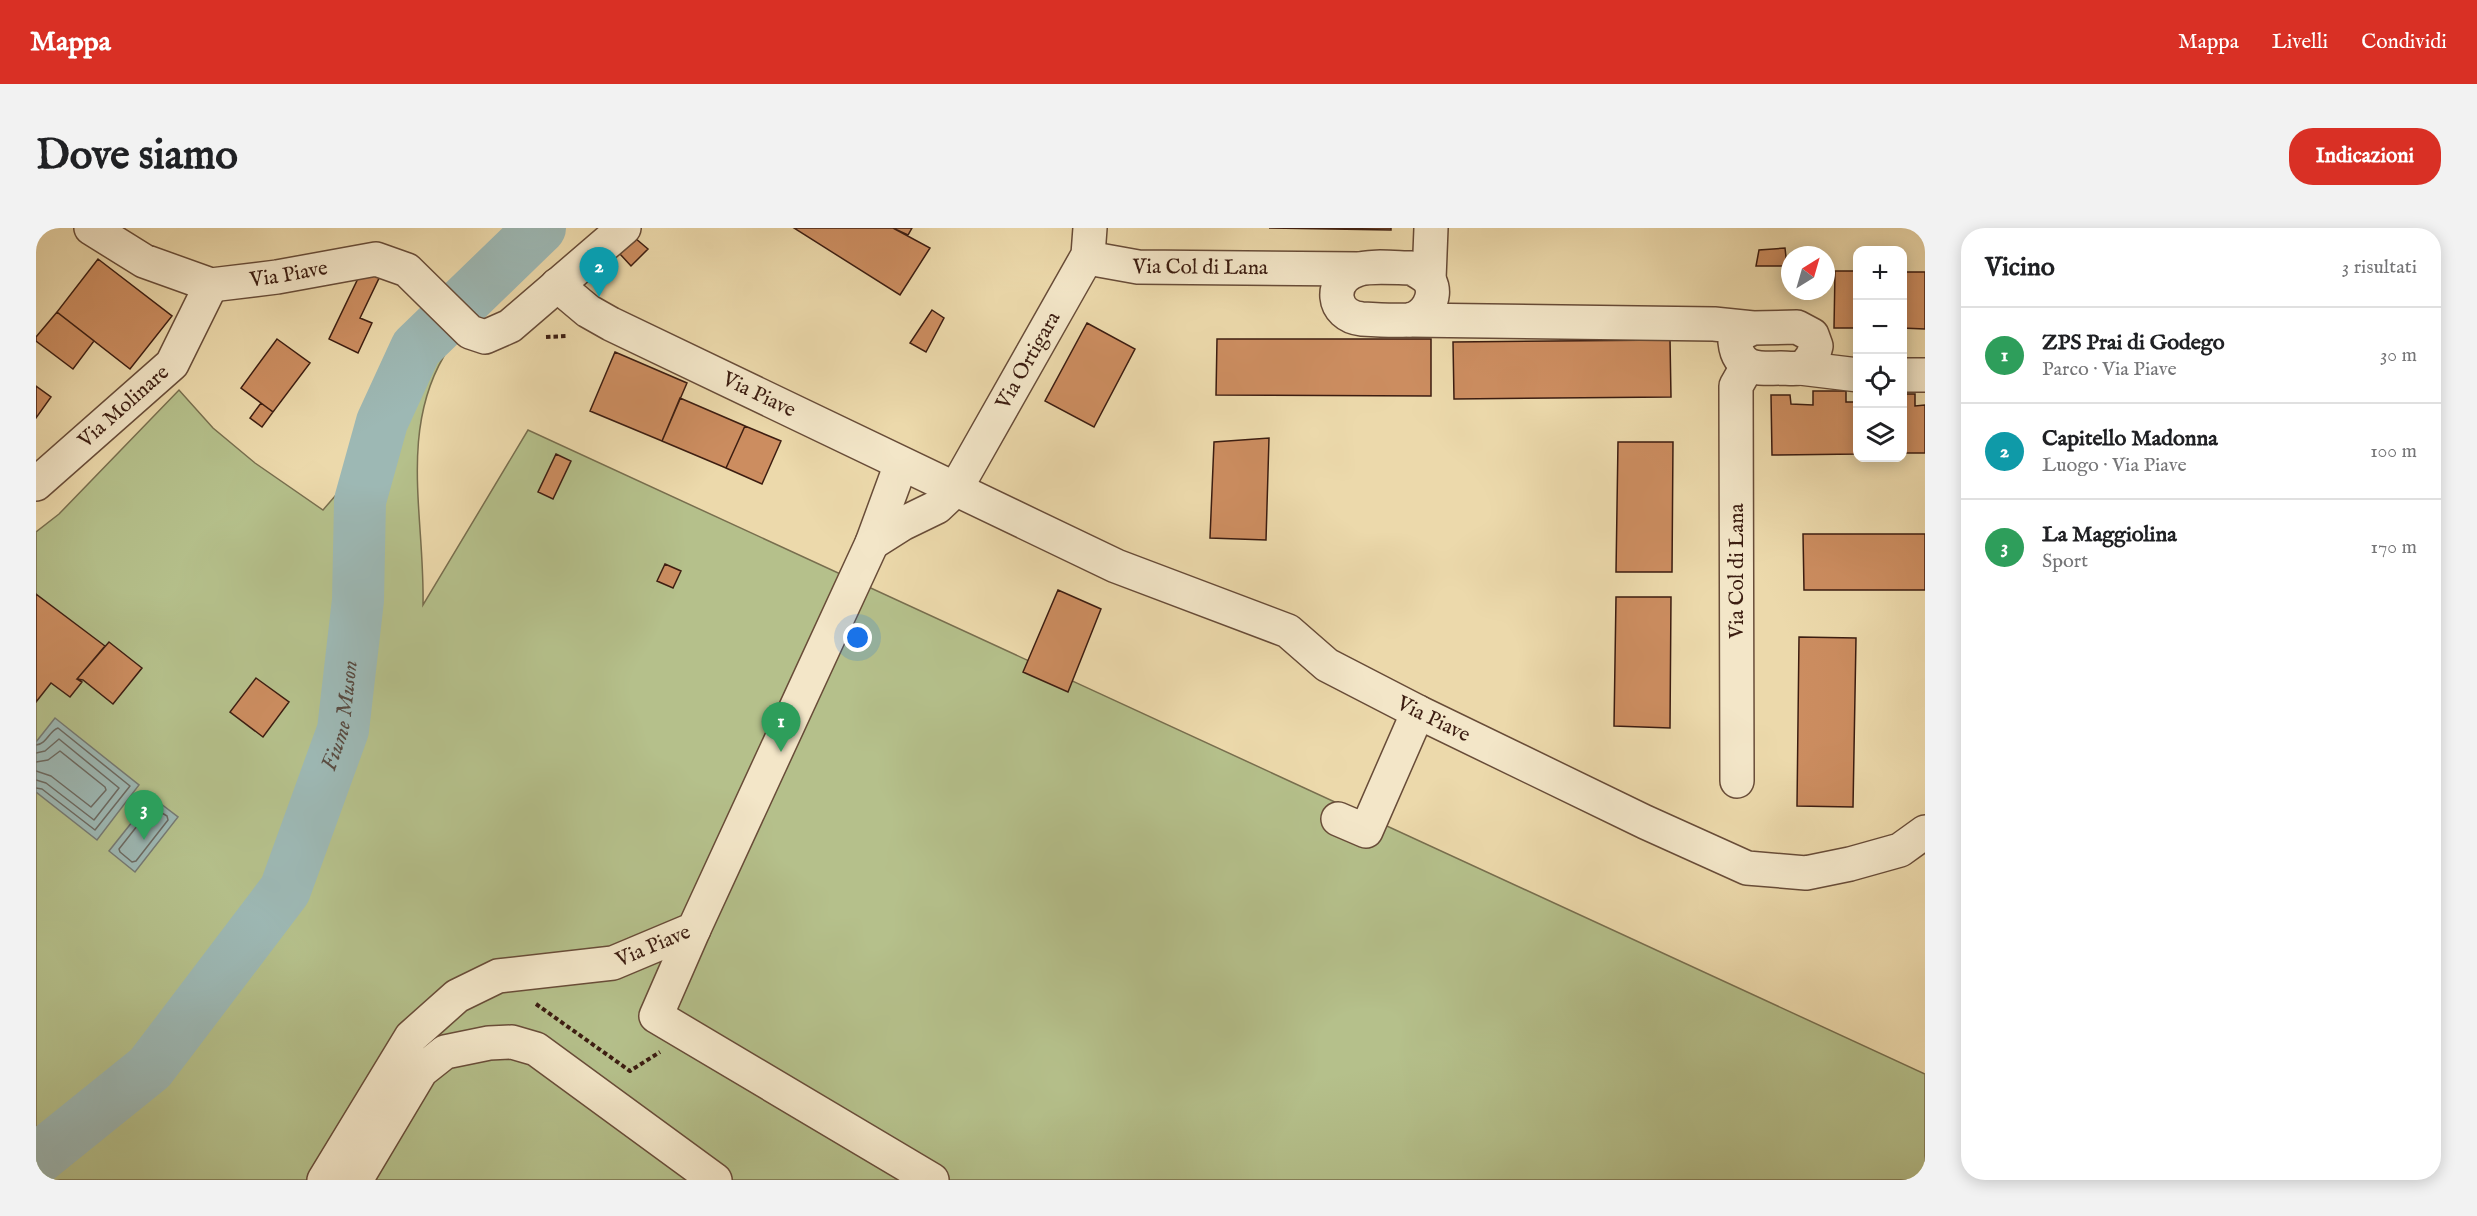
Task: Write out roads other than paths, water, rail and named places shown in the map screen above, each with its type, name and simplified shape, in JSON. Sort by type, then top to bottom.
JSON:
[{"type":"street","name":"Via Piave","points":[[92,228],[144,261],[211,285],[277,277],[376,259],[407,270],[470,332],[485,338],[510,326],[557,285],[588,311],[611,324],[1116,566],[1288,631],[1327,665],[1418,712],[1645,822],[1747,868],[1806,873],[1900,850],[1925,832]]},
{"type":"street","points":[[557,285],[624,228]]},
{"type":"street","points":[[1411,320],[1427,309],[1431,285],[1431,228]]},
{"type":"street","name":"Via Col di Lana","points":[[1089,241],[1099,260],[1138,267],[1313,269],[1347,280]]},
{"type":"street","name":"Via Ortigara","points":[[955,490],[1089,241]]},
{"type":"street","points":[[1457,319],[1439,303],[1431,285],[1412,268],[1347,280],[1337,301],[1345,312],[1359,319],[1457,319],[1737,340],[1797,327],[1812,335],[1816,346],[1807,360],[1853,375]]},
{"type":"street","name":"Via Molinare","points":[[36,484],[172,364],[211,285]]},
{"type":"street","name":"Via Col di Lana","points":[[1737,340],[1737,781]]},
{"type":"street","points":[[1907,375],[1925,375]]},
{"type":"street","name":"Via Piave","points":[[324,1180],[411,1037],[457,996],[498,976],[613,963],[694,929],[870,547],[901,464]]},
{"type":"street","points":[[870,547],[902,524],[937,507],[955,490]]},
{"type":"street","points":[[1338,819],[1366,831],[1418,712]]},
{"type":"street","points":[[694,929],[656,1016],[932,1180]]},
{"type":"street","points":[[356,1180],[421,1071],[445,1052],[489,1043],[512,1042],[536,1049],[715,1180]]},
{"type":"water","points":[[55,718],[139,785],[97,840],[36,792],[36,742]]},
{"type":"water","points":[[152,797],[178,817],[135,872],[109,851]]},
{"type":"waterway","name":"Fiume Muson","points":[[36,1160],[150,1068],[285,890],[343,730],[358,600],[360,501],[382,422],[416,348],[540,228]]},
{"type":"place","name":"Capitello Madonna","points":[[599,297]]},
{"type":"place","name":"ZPS Prai di Godego","points":[[781,752]]},
{"type":"place","name":"La Maggiolina","points":[[144,840]]}]
